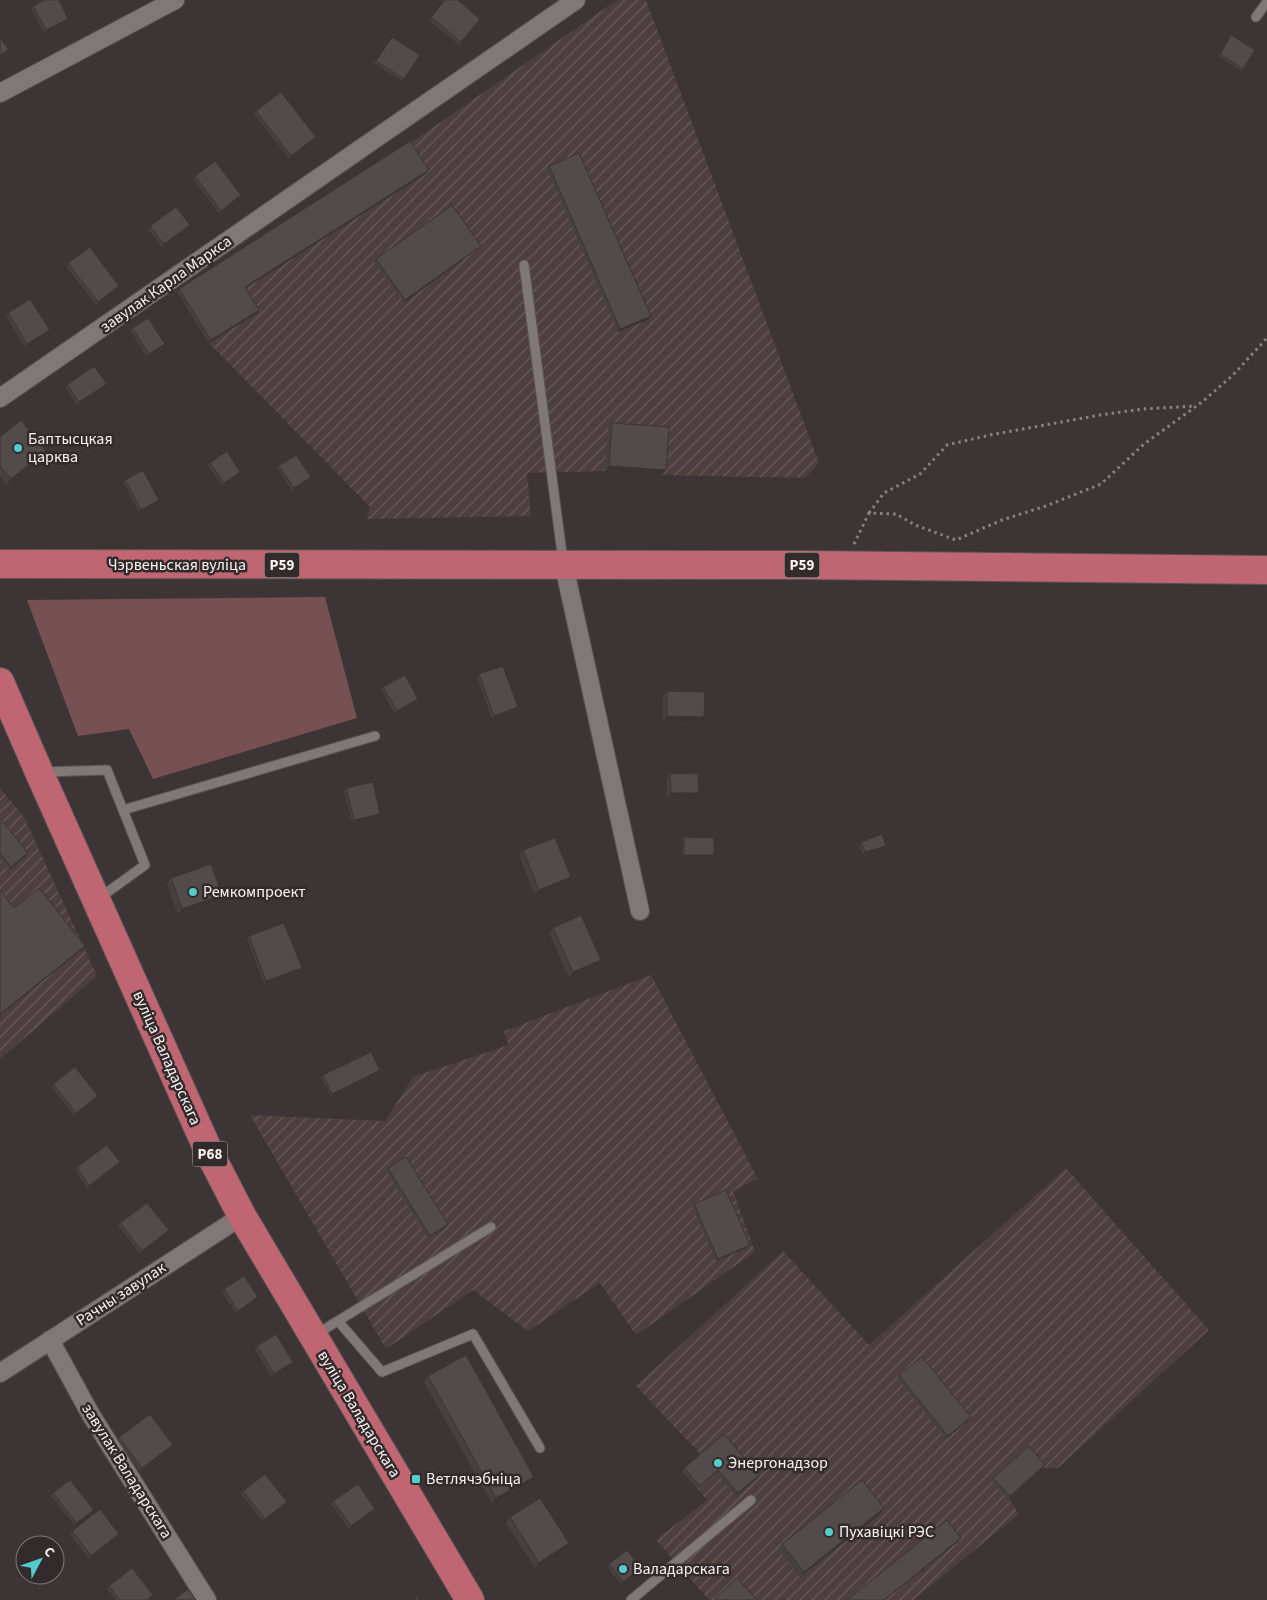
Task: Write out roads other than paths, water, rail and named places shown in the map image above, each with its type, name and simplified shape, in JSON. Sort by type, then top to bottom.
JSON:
[{"type":"main road","name":"Чэрвеньская вуліца","points":[[0,564],[564,566]]},
{"type":"main road","name":"Р59","points":[[564,566],[804,565],[1267,570]]},
{"type":"main road","name":"вуліца Валадарскага","points":[[0,682],[209,1152],[242,1216],[470,1600]]},
{"type":"street","points":[[0,93],[175,0]]},
{"type":"street","name":"завулак Карла Маркса","points":[[0,398],[576,0]]},
{"type":"street","points":[[564,566],[640,911]]},
{"type":"street","name":"Рачны завулак","points":[[0,1373],[242,1216]]},
{"type":"street","name":"завулак Валадарскага","points":[[50,1340],[91,1415],[207,1600]]},
{"type":"lane","points":[[1256,17],[1267,2]]},
{"type":"lane","points":[[524,265],[564,566]]},
{"type":"lane","points":[[123,810],[375,736]]},
{"type":"lane","points":[[39,772],[107,770],[145,865],[96,900]]},
{"type":"lane","points":[[312,1336],[491,1227]]},
{"type":"lane","points":[[338,1321],[382,1372],[473,1334],[540,1448]]},
{"type":"lane","points":[[631,1600],[751,1500]]},
{"type":"place","name":"Баптысцкая царква","points":[[18,448]]},
{"type":"place","name":"Ремкомпроект","points":[[193,892]]},
{"type":"place","name":"Энергонадзор","points":[[718,1463]]},
{"type":"place","name":"Ветлячэбніца","points":[[416,1479]]},
{"type":"place","name":"Пухавіцкі РЭС","points":[[829,1532]]},
{"type":"place","name":"Валадарскага","points":[[623,1569]]}]
